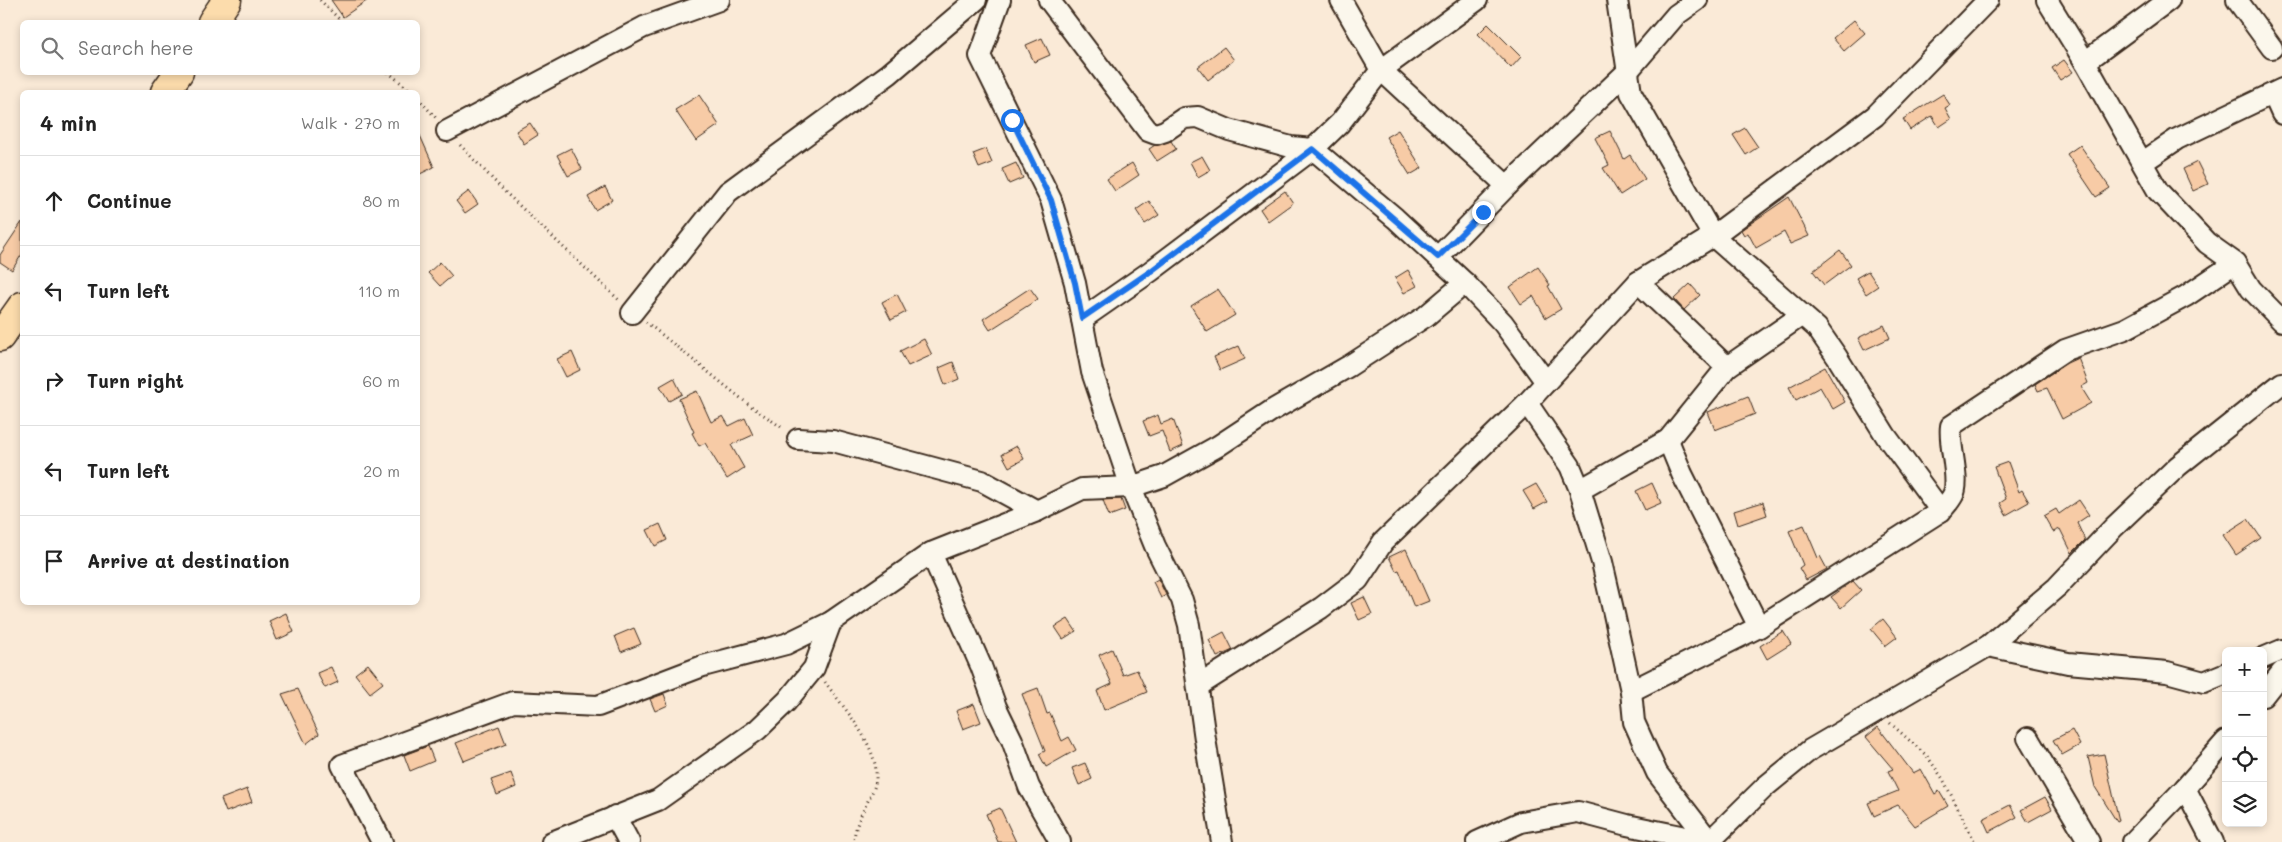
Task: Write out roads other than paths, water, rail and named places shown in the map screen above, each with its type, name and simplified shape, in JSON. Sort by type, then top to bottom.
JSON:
[{"type":"highway","points":[[213,20],[227,0]]},
{"type":"highway","points":[[166,90],[177,75]]},
{"type":"highway","points":[[0,337],[20,309]]},
{"type":"street","points":[[447,131],[644,27],[719,0]]},
{"type":"street","points":[[632,313],[728,192],[889,74],[976,0]]},
{"type":"street","points":[[1000,0],[980,56],[1051,200],[1075,283],[1092,372],[1131,487],[1155,546],[1182,600],[1189,625],[1222,842]]},
{"type":"street","points":[[1049,0],[1148,131],[1156,134],[1165,131],[1184,118],[1198,117],[1229,130],[1291,147],[1313,149],[1438,257],[1503,323],[1546,382]]},
{"type":"street","points":[[1341,0],[1381,70],[1507,186]]},
{"type":"street","points":[[1082,318],[1151,271],[1313,149],[1340,123],[1381,70],[1477,0]]},
{"type":"street","points":[[1617,0],[1631,93],[1712,236],[1817,328],[1837,356],[1886,436],[1941,511]]},
{"type":"street","points":[[1438,257],[1507,186],[1628,71],[1676,15],[1697,0]]},
{"type":"street","points":[[1198,686],[1321,608],[1358,580],[1383,542],[1528,403],[1638,282],[1712,236],[1875,116],[1988,0]]},
{"type":"street","points":[[2047,0],[2085,62],[2158,191],[2207,244],[2235,263],[2251,289],[2282,321]]},
{"type":"street","points":[[2085,62],[2169,0]]},
{"type":"street","points":[[2237,0],[2272,48]]},
{"type":"street","points":[[2143,162],[2177,140],[2277,91],[2282,114]]},
{"type":"street","points":[[1631,691],[1759,627],[1941,511],[1954,494],[1955,472],[1949,436],[1951,426],[2065,350],[2125,329],[2186,296],[2235,263]]},
{"type":"street","points":[[1638,282],[1727,368]]},
{"type":"street","points":[[382,842],[342,765],[513,702],[598,706],[703,666],[786,644],[831,622],[931,553],[1082,490],[1131,487],[1164,476],[1218,446],[1270,411],[1349,366],[1426,316],[1464,283]]},
{"type":"street","points":[[1580,490],[1668,440],[1727,368],[1802,315]]},
{"type":"street","points":[[1709,842],[1766,786],[1810,750],[1988,646],[2057,587],[2114,527],[2178,466],[2282,383]]},
{"type":"street","points":[[1528,403],[1570,466],[1580,490],[1602,562],[1631,691],[1634,722],[1657,773],[1709,842]]},
{"type":"street","points":[[798,438],[833,441],[982,481],[1037,510]]},
{"type":"street","points":[[1668,440],[1682,474],[1759,627]]},
{"type":"street","points":[[931,553],[981,666],[996,707],[1012,740],[1029,787],[1060,842]]},
{"type":"street","points":[[552,842],[658,800],[757,730],[787,701],[814,668],[831,622]]},
{"type":"street","points":[[1988,646],[2068,663],[2167,672],[2204,682],[2222,675]]},
{"type":"street","points":[[2267,656],[2282,650]]},
{"type":"street","points":[[2266,692],[2282,672]]},
{"type":"street","points":[[2028,738],[2089,842]]},
{"type":"street","points":[[2133,842],[2222,746]]},
{"type":"street","points":[[2185,788],[2213,842]]},
{"type":"street","points":[[1476,842],[1521,822],[1578,812],[1627,826],[1709,842]]},
{"type":"street","points":[[615,816],[628,842]]}]
